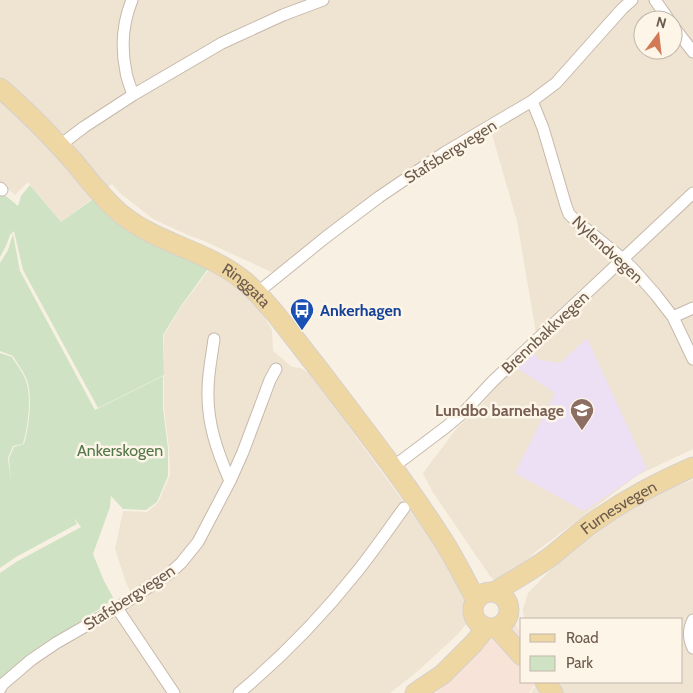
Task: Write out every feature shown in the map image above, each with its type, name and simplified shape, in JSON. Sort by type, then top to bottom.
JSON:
[{"type":"main road","name":"Ringgata","points":[[0,88],[33,118],[118,212],[151,234],[190,250],[230,270],[258,293],[356,417],[393,467],[441,538],[487,595]]},
{"type":"main road","name":"Furnesvegen","points":[[487,595],[515,580],[550,556],[592,523],[622,504],[657,483],[693,467]]},
{"type":"main road","name":"Furnesvegen","points":[[421,691],[443,674],[473,644],[550,556]]},
{"type":"main road","points":[[495,620],[504,597],[487,595],[473,609],[473,614],[515,627],[520,636]]},
{"type":"main road","points":[[495,620],[520,653]]},
{"type":"street","points":[[132,0],[127,13],[123,37],[126,73],[133,95]]},
{"type":"street","points":[[59,146],[133,95],[222,43],[283,15],[323,0]]},
{"type":"street","name":"Stafsbergvegen","points":[[258,293],[378,197],[444,153],[532,102],[556,83],[632,0]]},
{"type":"street","points":[[683,39],[693,52]]},
{"type":"street","name":"Nylendvegen","points":[[532,102],[543,128],[570,214],[623,259],[656,295],[673,317],[693,359]]},
{"type":"street","name":"Brennbakkvegen","points":[[393,467],[446,428],[464,412],[493,381],[693,193]]},
{"type":"street","points":[[673,317],[693,308]]},
{"type":"street","points":[[214,339],[208,382],[208,407],[217,451],[230,481]]},
{"type":"street","name":"Stafsbergvegen","points":[[0,689],[31,660],[170,574],[182,563],[198,542],[230,481],[243,452],[264,394],[276,369]]},
{"type":"street","points":[[239,693],[262,674],[309,628],[356,574],[404,508]]},
{"type":"street","points":[[117,608],[174,693]]},
{"type":"street","points":[[693,620],[690,627],[689,641],[693,648]]},
{"type":"shaded area","points":[[0,0],[693,0],[693,449],[638,475],[534,553],[509,580],[496,582],[490,576],[432,491],[423,473],[457,428],[476,411],[496,387],[538,345],[517,221],[488,121],[278,275],[153,219],[121,194],[112,184],[61,222],[28,182],[15,195],[0,182]]},
{"type":"shaded area","points":[[211,267],[236,285],[261,311],[272,330],[273,351],[292,367],[301,368],[311,375],[475,600],[471,618],[458,634],[418,671],[390,693],[2,693],[52,651],[110,619],[135,602],[125,580],[115,549],[123,511],[147,512],[158,503],[170,475],[164,408],[164,335],[182,306]]},
{"type":"shaded area","name":"Lundbo barnehage","points":[[587,338],[647,469],[584,511],[515,473],[555,393],[515,367],[532,352],[540,360],[560,363]]},
{"type":"shaded area","points":[[693,480],[693,693],[531,693],[537,683],[683,683],[683,618],[524,618],[523,609],[528,593],[560,560],[596,530],[662,491]]},
{"type":"shaded area","points":[[515,624],[520,630],[520,683],[536,683],[529,693],[436,693],[485,643]]},
{"type":"green space","name":"Ankerskogen","points":[[30,185],[61,222],[96,197],[210,266],[163,335],[164,375],[98,408],[23,270],[14,231],[10,235],[0,257],[0,191],[18,206],[21,196]]},
{"type":"green space","name":"Ankerskogen","points":[[13,234],[20,271],[95,410],[163,376],[163,408],[168,449],[168,476],[157,502],[146,510],[123,509],[111,496],[110,507],[93,554],[114,599],[37,651],[0,681],[0,573],[16,562],[81,527],[74,518],[77,524],[16,557],[0,568],[0,353],[12,357],[25,378],[29,395],[28,421],[23,444],[13,446],[8,458],[11,480],[9,458],[14,447],[24,444],[29,421],[30,403],[29,387],[24,374],[13,356],[0,351],[0,263],[8,250]]},
{"type":"place","name":"Ankerhagen","points":[[302,331]]},
{"type":"place","name":"Lundbo barnehage","points":[[582,431]]}]
